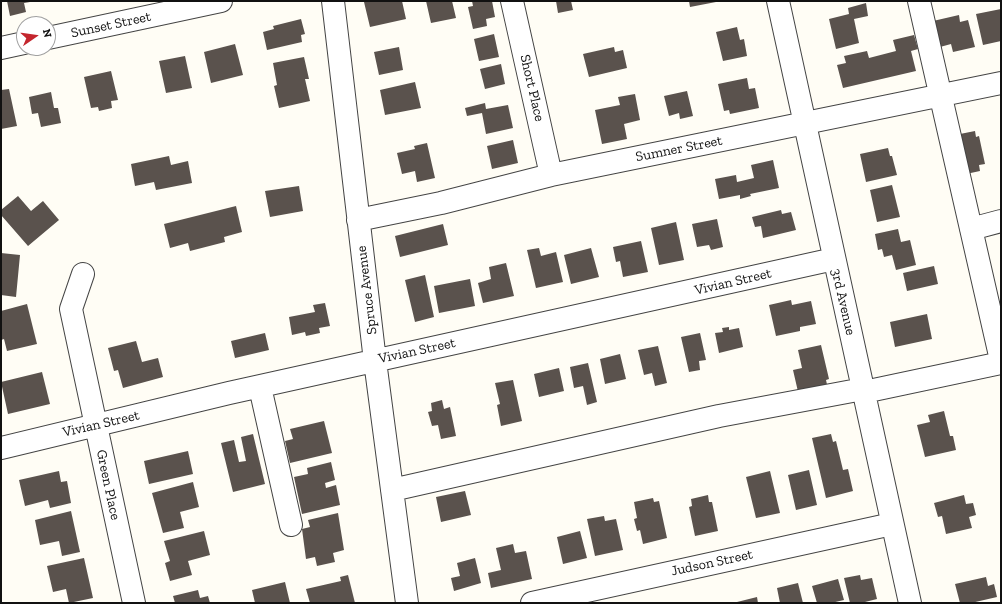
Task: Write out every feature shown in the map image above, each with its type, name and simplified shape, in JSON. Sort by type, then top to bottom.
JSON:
[{"type":"street","name":"Sunset Street","points":[[56,36],[221,1]]},
{"type":"street","name":"Spruce Avenue","points":[[333,1],[375,360],[407,603]]},
{"type":"street","name":"Short Place","points":[[512,1],[551,175]]},
{"type":"street","name":"3rd Avenue","points":[[778,1],[910,603]]},
{"type":"street","points":[[392,490],[719,416],[863,390],[1001,361],[919,1]]},
{"type":"street","points":[[1,48],[16,45]]},
{"type":"street","name":"Sumner Street","points":[[358,220],[441,203],[551,175],[1001,83]]},
{"type":"street","points":[[971,229],[1001,222]]},
{"type":"street","name":"Vivian Street","points":[[1,448],[375,360],[834,259]]},
{"type":"street","name":"Green Place","points":[[83,274],[71,309],[134,603]]},
{"type":"street","points":[[260,387],[291,525]]},
{"type":"street","name":"Judson Street","points":[[532,603],[892,524]]},
{"type":"building","points":[[7,1],[30,2],[24,3],[26,12],[10,16]]},
{"type":"building","points":[[402,1],[406,19],[370,27],[364,2]]},
{"type":"building","points":[[426,1],[452,1],[456,18],[431,23]]},
{"type":"building","points":[[472,1],[492,1],[495,17],[486,19],[487,26],[473,29],[468,7],[473,6]]},
{"type":"building","points":[[556,1],[571,1],[573,10],[558,13]]},
{"type":"building","points":[[689,1],[716,1],[716,2],[690,7]]},
{"type":"building","points":[[866,3],[868,16],[854,19],[859,43],[836,49],[829,19],[849,14],[848,8]]},
{"type":"building","points":[[1001,9],[1001,41],[983,45],[976,14]]},
{"type":"building","points":[[959,15],[960,22],[968,20],[975,47],[953,52],[951,44],[940,47],[933,21]]},
{"type":"building","points":[[301,19],[305,34],[301,35],[302,42],[267,50],[263,32],[274,29],[273,26]]},
{"type":"building","points":[[737,27],[740,40],[744,39],[747,56],[723,61],[716,32]]},
{"type":"building","points":[[494,34],[499,57],[479,61],[474,39]]},
{"type":"building","points":[[914,35],[918,49],[911,51],[916,71],[843,88],[837,65],[846,63],[844,56],[867,51],[869,58],[896,51],[893,40]]},
{"type":"building","points":[[235,44],[243,75],[211,83],[204,52]]},
{"type":"building","points":[[399,47],[403,70],[379,75],[374,52]]},
{"type":"building","points":[[614,47],[615,52],[623,50],[627,68],[589,77],[583,54]]},
{"type":"building","points":[[185,56],[192,88],[166,93],[159,61]]},
{"type":"building","points":[[304,57],[309,79],[305,79],[310,101],[279,108],[274,86],[277,85],[273,63]]},
{"type":"building","points":[[501,64],[505,84],[485,89],[480,69]]},
{"type":"building","points":[[111,71],[118,100],[111,101],[112,108],[99,111],[98,107],[91,108],[84,77]]},
{"type":"building","points":[[747,78],[749,89],[755,88],[759,108],[730,114],[729,110],[724,111],[718,84]]},
{"type":"building","points":[[415,82],[421,108],[385,115],[380,90]]},
{"type":"building","points":[[9,89],[17,126],[1,129],[1,90]]},
{"type":"building","points":[[687,91],[693,116],[680,119],[679,113],[669,116],[664,96]]},
{"type":"building","points":[[51,92],[54,108],[58,108],[61,123],[41,127],[38,113],[32,114],[29,97]]},
{"type":"building","points":[[635,94],[640,120],[624,124],[627,139],[602,144],[595,110],[620,105],[618,97]]},
{"type":"building","points":[[485,103],[486,109],[508,105],[513,128],[486,134],[482,113],[467,116],[465,108]]},
{"type":"building","points":[[975,131],[976,137],[979,136],[985,164],[979,165],[980,171],[966,174],[960,134]]},
{"type":"building","points":[[513,140],[518,163],[492,169],[487,146]]},
{"type":"building","points":[[427,143],[435,178],[417,182],[415,171],[402,174],[397,153],[415,149],[414,146]]},
{"type":"building","points":[[888,148],[890,156],[892,156],[897,175],[866,182],[860,154]]},
{"type":"building","points":[[169,156],[171,165],[188,161],[192,183],[156,190],[154,182],[135,186],[131,164]]},
{"type":"building","points":[[773,160],[779,188],[750,194],[751,196],[740,199],[740,195],[719,199],[715,179],[736,175],[737,182],[754,178],[751,165]]},
{"type":"building","points":[[892,185],[900,217],[877,222],[870,190]]},
{"type":"building","points":[[299,186],[303,211],[270,217],[265,191]]},
{"type":"building","points":[[18,196],[31,211],[43,201],[59,220],[28,246],[1,215],[1,210]]},
{"type":"building","points":[[236,206],[242,232],[224,237],[225,242],[190,251],[188,243],[170,248],[164,224]]},
{"type":"building","points":[[781,210],[782,214],[791,212],[796,230],[763,238],[761,226],[755,227],[752,217]]},
{"type":"building","points":[[717,219],[723,247],[711,250],[709,245],[697,247],[692,224]]},
{"type":"building","points":[[676,222],[684,260],[659,265],[651,228]]},
{"type":"building","points":[[443,224],[448,245],[400,257],[395,236]]},
{"type":"building","points":[[898,229],[901,242],[910,240],[916,265],[896,270],[892,255],[884,257],[882,249],[878,250],[875,234]]},
{"type":"building","points":[[641,241],[648,272],[623,277],[620,261],[616,262],[613,247]]},
{"type":"building","points":[[539,248],[541,256],[556,252],[563,282],[536,288],[527,250]]},
{"type":"building","points":[[591,248],[599,277],[571,284],[564,255]]},
{"type":"building","points":[[1,253],[20,255],[16,297],[1,295]]},
{"type":"building","points":[[506,263],[514,296],[483,303],[478,283],[491,279],[489,267]]},
{"type":"building","points":[[934,266],[938,284],[907,291],[903,273]]},
{"type":"building","points":[[425,275],[434,317],[415,322],[405,280]]},
{"type":"building","points":[[470,279],[475,306],[439,313],[434,286]]},
{"type":"building","points":[[791,300],[792,305],[811,301],[816,324],[800,327],[800,331],[776,336],[769,305]]},
{"type":"building","points":[[325,303],[330,326],[319,328],[320,333],[306,336],[305,332],[292,335],[289,317],[315,312],[313,305]]},
{"type":"building","points":[[27,304],[37,344],[7,351],[4,339],[1,340],[1,311]]},
{"type":"building","points":[[927,314],[932,339],[895,347],[890,322]]},
{"type":"building","points":[[729,327],[729,330],[739,328],[743,347],[719,353],[715,333],[723,332],[722,328]]},
{"type":"building","points":[[265,333],[269,350],[235,358],[231,341]]},
{"type":"building","points":[[700,333],[706,360],[699,361],[700,370],[689,372],[681,337]]},
{"type":"building","points":[[136,341],[142,362],[158,358],[163,377],[123,388],[118,370],[114,371],[108,348]]},
{"type":"building","points":[[821,345],[829,379],[826,380],[828,389],[799,396],[793,370],[802,368],[798,350]]},
{"type":"building","points":[[658,346],[667,383],[655,386],[652,373],[644,375],[638,350]]},
{"type":"building","points":[[620,354],[626,379],[605,384],[600,359]]},
{"type":"building","points":[[588,363],[597,402],[587,405],[583,386],[574,388],[570,367]]},
{"type":"building","points":[[559,368],[564,391],[539,397],[534,374]]},
{"type":"building","points":[[42,372],[50,404],[8,414],[1,382]]},
{"type":"building","points":[[513,380],[522,421],[501,426],[497,405],[500,404],[495,383]]},
{"type":"building","points":[[442,400],[444,409],[450,407],[456,436],[441,439],[438,425],[432,426],[428,412],[432,411],[431,403]]},
{"type":"building","points":[[944,411],[950,436],[953,436],[956,450],[925,457],[917,425],[930,422],[928,415]]},
{"type":"building","points":[[324,421],[332,453],[290,463],[285,441],[293,439],[290,429]]},
{"type":"building","points":[[253,434],[265,484],[233,492],[221,443],[234,440],[239,462],[246,461],[241,437]]},
{"type":"building","points":[[831,434],[833,442],[836,441],[843,470],[848,469],[853,491],[826,498],[812,438]]},
{"type":"building","points":[[188,451],[193,474],[149,484],[144,461]]},
{"type":"building","points":[[331,462],[335,480],[325,483],[326,488],[336,485],[340,505],[302,514],[294,477],[308,474],[307,468]]},
{"type":"building","points":[[809,470],[817,505],[796,510],[788,475]]},
{"type":"building","points":[[59,471],[61,482],[67,481],[71,503],[50,508],[48,500],[25,506],[19,480]]},
{"type":"building","points":[[770,471],[780,513],[756,518],[746,477]]},
{"type":"building","points":[[193,482],[199,507],[180,512],[184,528],[163,533],[152,493]]},
{"type":"building","points":[[465,491],[471,515],[441,522],[436,497]]},
{"type":"building","points":[[708,495],[709,502],[712,502],[718,531],[695,536],[689,507],[692,506],[691,499]]},
{"type":"building","points":[[964,495],[966,504],[973,503],[976,515],[969,517],[972,528],[946,534],[942,516],[938,517],[934,503]]},
{"type":"building","points":[[653,498],[654,502],[659,501],[667,538],[643,544],[640,530],[637,531],[634,519],[637,518],[634,502]]},
{"type":"building","points":[[71,511],[80,552],[62,556],[59,541],[40,545],[35,520]]},
{"type":"building","points":[[338,513],[344,550],[333,553],[335,562],[317,566],[315,557],[306,559],[302,529],[310,527],[308,520]]},
{"type":"building","points":[[604,516],[605,521],[616,519],[623,550],[595,556],[587,519]]},
{"type":"building","points":[[204,531],[210,555],[188,561],[192,575],[170,581],[165,563],[170,561],[164,541]]},
{"type":"building","points":[[580,531],[587,558],[563,564],[557,537]]},
{"type":"building","points":[[513,544],[515,553],[526,551],[532,579],[491,588],[488,573],[501,570],[496,548]]},
{"type":"building","points":[[84,558],[93,598],[69,603],[66,589],[53,592],[47,566]]},
{"type":"building","points":[[475,558],[481,583],[454,591],[451,578],[460,576],[457,563]]},
{"type":"building","points":[[348,575],[355,603],[310,603],[306,589],[341,581],[340,577]]},
{"type":"building","points":[[860,575],[861,580],[872,578],[877,599],[861,603],[850,603],[844,578]]},
{"type":"building","points":[[986,577],[988,586],[994,584],[997,597],[971,603],[960,603],[955,584]]},
{"type":"building","points":[[838,579],[844,600],[831,603],[817,603],[812,586]]},
{"type":"building","points":[[285,582],[290,603],[255,603],[252,590]]},
{"type":"building","points":[[798,583],[803,603],[780,603],[777,588]]},
{"type":"building","points":[[198,590],[200,598],[208,596],[210,603],[175,603],[173,596]]},
{"type":"building","points":[[757,597],[758,603],[737,603],[737,602]]}]
